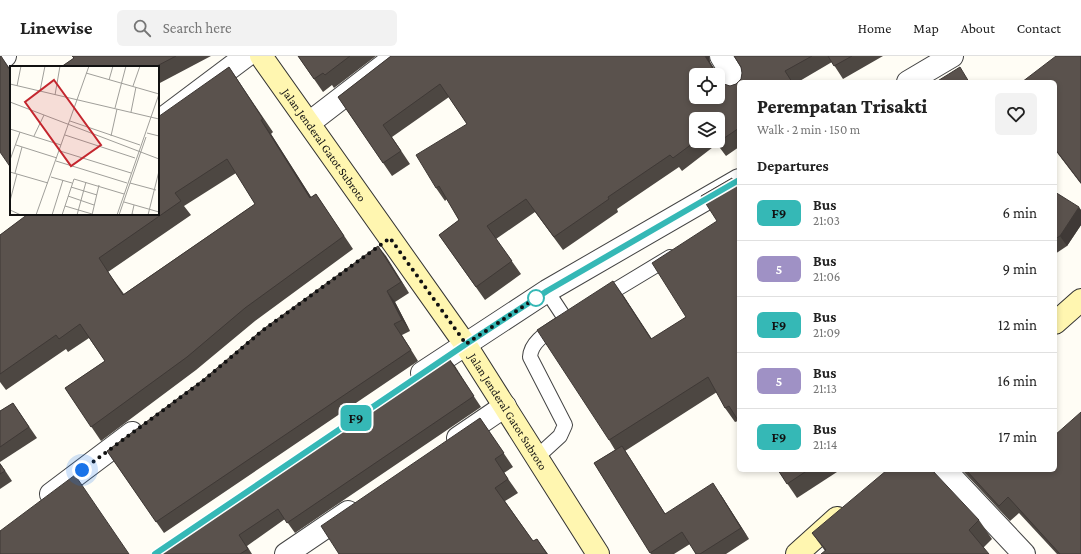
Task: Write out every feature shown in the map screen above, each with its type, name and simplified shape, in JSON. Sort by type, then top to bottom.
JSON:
[{"type":"main road","name":"Jalan Jenderal Gatot Subroto","points":[[261,56],[466,344],[598,554]]},
{"type":"main road","points":[[1057,322],[1078,307]]},
{"type":"main road","points":[[796,554],[850,507]]},
{"type":"street","points":[[0,60],[5,56]]},
{"type":"street","points":[[159,121],[246,56]]},
{"type":"street","points":[[308,123],[396,56]]},
{"type":"street","points":[[721,56],[737,83]]},
{"type":"street","points":[[911,80],[952,56]]},
{"type":"street","points":[[406,384],[547,291],[737,181]]},
{"type":"street","points":[[372,252],[390,238]]},
{"type":"street","points":[[440,450],[505,406]]},
{"type":"street","points":[[35,506],[147,422]]},
{"type":"street","points":[[947,472],[1024,554]]},
{"type":"street","points":[[286,554],[363,502]]},
{"type":"lane","points":[[592,304],[685,248]]},
{"type":"lane","points":[[547,291],[566,320]]},
{"type":"lane","points":[[537,457],[560,436],[564,425],[530,357],[531,352],[535,342],[579,312]]},
{"type":"building","points":[[1,56],[10,70],[10,167],[0,152]]},
{"type":"building","points":[[72,56],[176,56],[157,66],[62,66],[74,58]]},
{"type":"building","points":[[298,56],[350,56],[325,75],[323,73],[314,79]]},
{"type":"building","points":[[391,56],[705,56],[713,68],[689,68],[689,104],[725,104],[725,84],[730,86],[737,83],[737,129],[725,138],[725,112],[689,112],[689,146],[673,158],[670,155],[608,197],[609,199],[554,237],[526,199],[487,226],[512,261],[476,287],[439,235],[459,220],[439,186],[436,188],[416,155],[467,124],[440,84],[383,125],[401,151],[383,163],[338,97]]},
{"type":"building","points":[[734,56],[812,56],[785,71],[791,80],[740,80],[742,73],[741,67]]},
{"type":"building","points":[[828,56],[852,56],[834,66]]},
{"type":"building","points":[[1056,56],[1081,56],[1081,183],[1057,152],[1057,80],[1025,80]]},
{"type":"building","points":[[229,67],[263,119],[261,120],[310,198],[316,194],[344,236],[245,308],[187,357],[91,427],[65,388],[105,361],[80,324],[59,339],[56,335],[0,374],[0,235],[27,215],[159,215],[159,116]],"holes":[[[227,159],[255,204],[123,295],[99,258],[181,201],[175,193]]]},
{"type":"building","points":[[960,67],[968,80],[939,80]]},
{"type":"building","points":[[732,178],[737,186],[737,419],[729,406],[725,408],[708,377],[609,440],[537,330],[613,281],[651,339],[686,317],[652,263],[717,221],[701,196]]},
{"type":"building","points":[[1057,193],[1079,207],[1060,236],[1057,238]]},
{"type":"building","points":[[378,246],[401,282],[387,291],[402,320],[394,324],[411,350],[156,522],[107,451],[204,379],[262,330]]},
{"type":"building","points":[[447,356],[474,396],[287,523],[278,509],[239,535],[248,549],[240,554],[154,554]]},
{"type":"building","points":[[13,403],[29,427],[0,447],[0,411]]},
{"type":"building","points":[[1081,412],[1081,554],[1060,554],[1008,497],[999,506],[968,472],[1057,472],[1057,433]]},
{"type":"building","points":[[480,418],[504,453],[495,459],[508,479],[495,488],[533,541],[537,539],[547,554],[339,554],[321,526]]},
{"type":"building","points":[[622,446],[665,514],[713,483],[741,528],[700,554],[696,554],[682,532],[650,553],[594,463]]},
{"type":"building","points":[[0,464],[5,471],[0,474]]},
{"type":"building","points":[[779,472],[805,472],[787,484]]},
{"type":"building","points":[[885,472],[934,472],[979,520],[969,530],[989,554],[821,554],[826,550],[812,533]]},
{"type":"building","points":[[75,475],[129,554],[0,554],[0,531]]},
{"type":"bus line","name":"F9","points":[[155,554],[547,291],[737,181]]},
{"type":"route","points":[[82,470],[204,380],[262,331],[390,238],[466,344],[536,298]]}]
